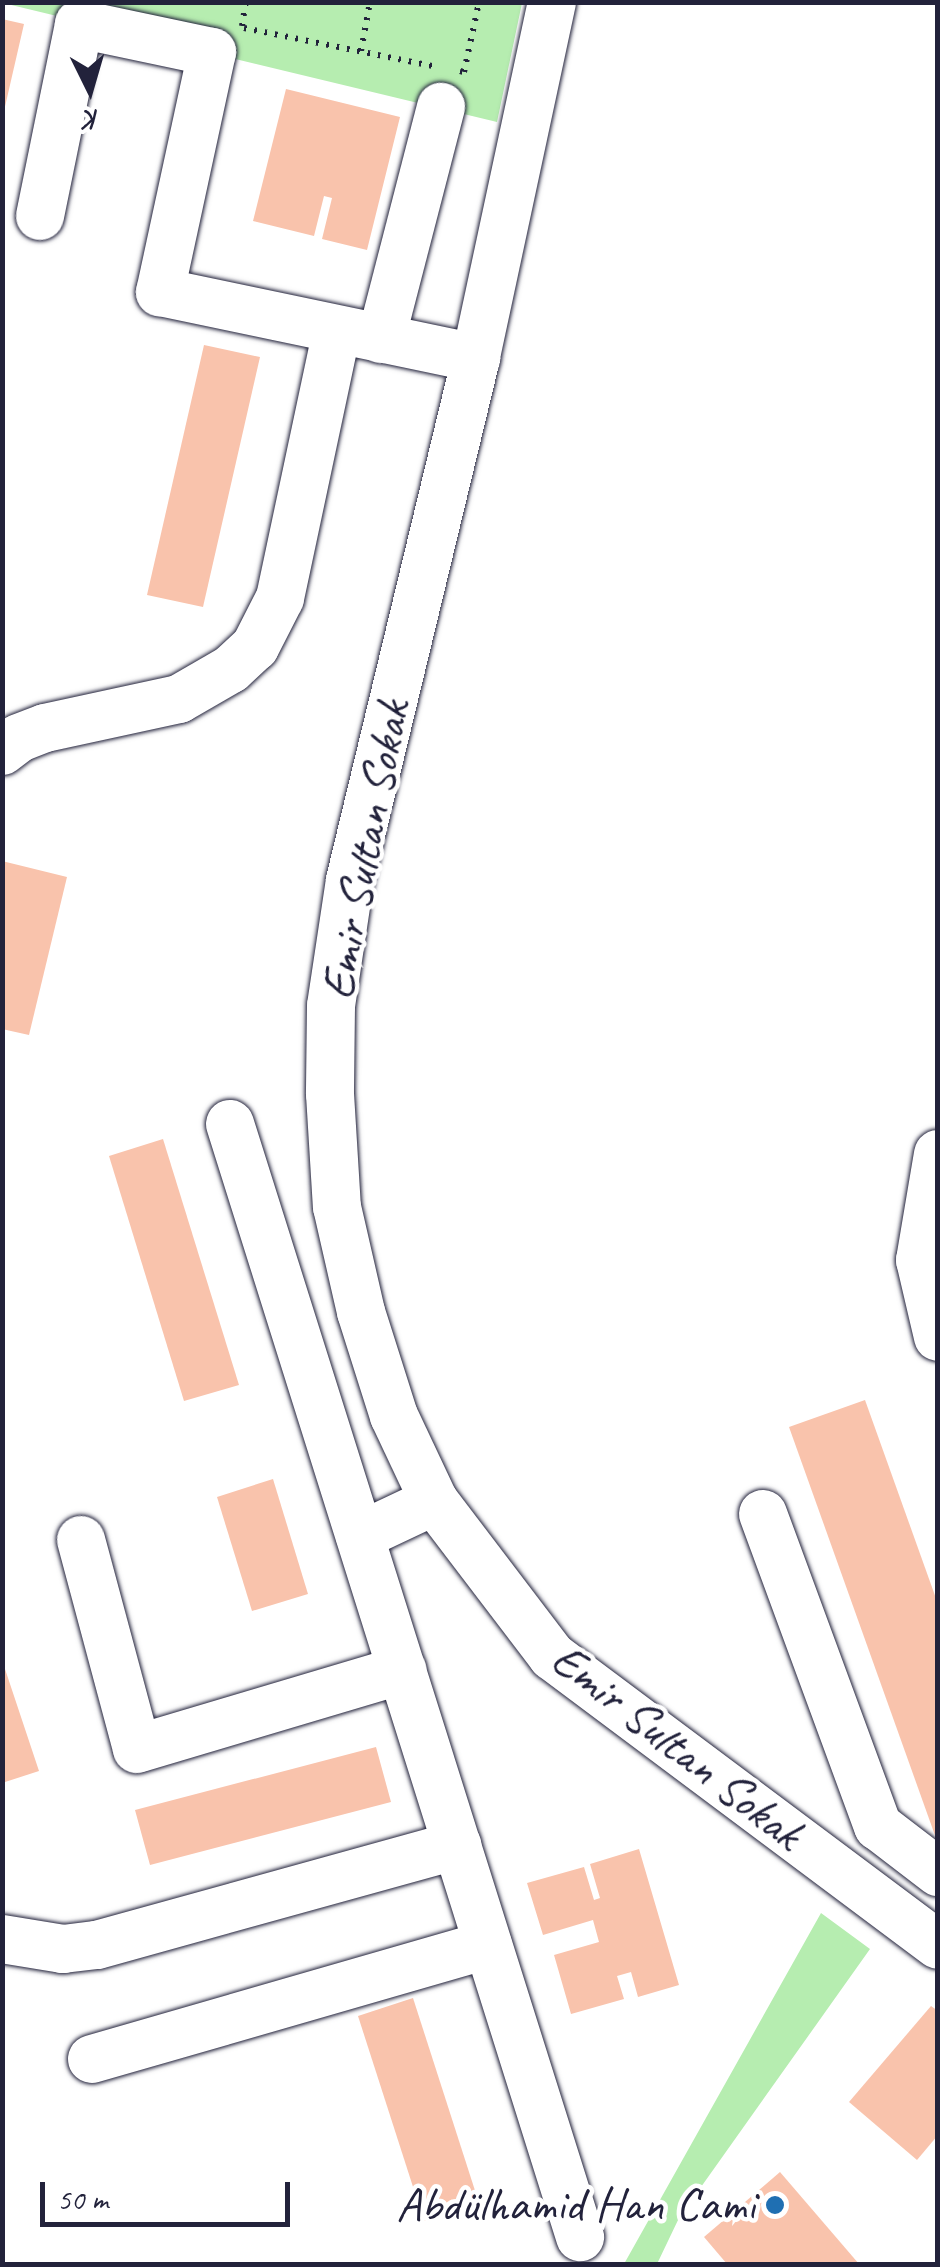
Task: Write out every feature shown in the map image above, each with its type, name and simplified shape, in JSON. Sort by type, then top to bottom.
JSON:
[{"type":"street","name":"Emir Sultan Sokak","points":[[552,2],[476,358],[350,880],[331,1006],[330,1094],[338,1207],[361,1312],[394,1416],[434,1500],[552,1656],[938,1945]]},
{"type":"street","points":[[40,216],[79,24],[212,52],[160,292],[476,358]]},
{"type":"street","points":[[2,751],[19,738],[45,728],[179,699],[231,669],[255,647],[280,598],[359,334],[441,107]]},
{"type":"street","points":[[230,1124],[580,2237]]},
{"type":"street","points":[[938,1154],[920,1260],[938,1337]]},
{"type":"street","points":[[360,1536],[434,1500]]},
{"type":"street","points":[[763,1514],[878,1826],[938,1872]]},
{"type":"street","points":[[81,1540],[136,1749],[402,1670]]},
{"type":"street","points":[[2,1940],[63,1950],[97,1945],[457,1844]]},
{"type":"street","points":[[92,2058],[488,1945]]},
{"type":"path","points":[[241,27],[246,2]]},
{"type":"path","points":[[361,51],[370,2]]},
{"type":"path","points":[[224,24],[464,72],[479,2]]},
{"type":"green space","points":[[3,3],[522,3],[497,122]]},
{"type":"green space","points":[[821,1913],[870,1949],[679,2218],[657,2264],[624,2264]]},
{"type":"building","points":[[2,19],[24,24],[4,111],[2,110]]},
{"type":"building","points":[[286,89],[400,117],[367,250],[322,239],[332,198],[324,196],[314,236],[253,221]]},
{"type":"building","points":[[204,345],[260,357],[203,607],[147,595]]},
{"type":"building","points":[[2,861],[67,877],[29,1035],[2,1029]]},
{"type":"building","points":[[163,1139],[239,1385],[184,1401],[109,1156]]},
{"type":"building","points":[[865,1400],[938,1604],[937,1841],[789,1427]]},
{"type":"building","points":[[273,1479],[308,1594],[252,1611],[217,1497]]},
{"type":"building","points":[[2,1660],[39,1771],[2,1783]]},
{"type":"building","points":[[376,1747],[391,1802],[150,1865],[135,1810]]},
{"type":"building","points":[[639,1849],[679,1985],[638,1997],[631,1972],[617,1976],[624,1999],[571,2014],[554,1955],[599,1942],[593,1920],[543,1935],[527,1883],[584,1867],[594,1900],[600,1898],[590,1864]]},
{"type":"building","points":[[413,1998],[479,2203],[424,2221],[358,2016]]},
{"type":"building","points":[[931,2006],[938,2011],[938,2135],[917,2160],[849,2102]]},
{"type":"building","name":"Abdülhamid Han Cami","points":[[780,2172],[859,2264],[727,2264],[704,2237]]},
{"type":"place","name":"Abdülhamid Han Cami","points":[[775,2205]]}]
